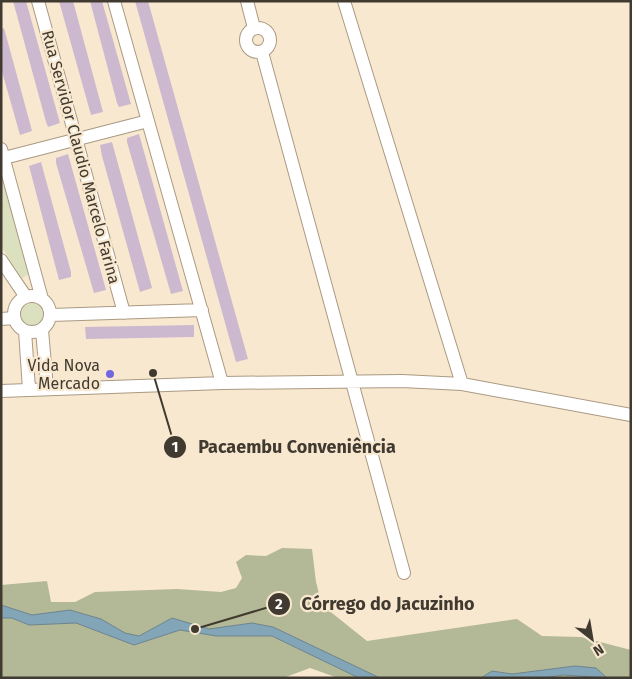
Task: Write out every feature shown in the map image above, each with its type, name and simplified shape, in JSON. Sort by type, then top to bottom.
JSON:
[{"type":"street","name":"Rua Servidor Claudio Marcelo Farina","points":[[38,1],[124,313]]},
{"type":"street","points":[[114,1],[222,383]]},
{"type":"street","points":[[247,1],[254,28],[246,36],[246,43],[254,51],[262,52],[404,573]]},
{"type":"street","points":[[344,1],[462,384]]},
{"type":"street","points":[[42,298],[3,154],[76,140],[148,121]]},
{"type":"street","points":[[1,260],[26,297]]},
{"type":"street","points":[[42,330],[36,332],[25,331],[8,319],[15,307],[26,297],[34,295],[42,298],[48,304],[51,316],[42,330],[47,388]]},
{"type":"street","points":[[51,316],[202,310]]},
{"type":"street","points":[[25,331],[29,389]]},
{"type":"street","points":[[1,391],[222,383],[351,381],[462,384],[631,415]]},
{"type":"green space","points":[[1,178],[31,273],[22,278],[1,246]]},
{"type":"green space","points":[[33,303],[42,306],[45,315],[42,324],[33,327],[24,324],[21,315],[24,306]]},
{"type":"green space","points":[[282,548],[312,549],[316,582],[322,605],[367,641],[517,619],[542,636],[581,637],[631,650],[631,678],[338,678],[310,668],[283,678],[1,678],[1,585],[47,581],[51,602],[75,602],[95,592],[177,589],[221,592],[236,588],[242,578],[236,562],[246,555],[266,556]]},
{"type":"water","points":[[1,605],[32,615],[70,610],[101,619],[125,633],[139,636],[172,618],[209,629],[252,623],[273,627],[380,678],[359,678],[272,636],[216,636],[180,630],[134,645],[76,623],[29,625],[12,618],[1,618]]},
{"type":"water","points":[[575,666],[596,668],[607,678],[563,675],[544,678],[481,678],[492,671],[512,674]]},
{"type":"building","points":[[13,1],[26,1],[60,123],[48,127],[46,122]]},
{"type":"building","points":[[59,1],[73,1],[103,112],[91,115]]},
{"type":"building","points":[[90,1],[102,1],[131,104],[119,107],[117,103]]},
{"type":"building","points":[[135,1],[148,1],[248,359],[236,362]]},
{"type":"building","points":[[4,28],[32,131],[20,135],[1,68],[1,29]]},
{"type":"building","points":[[139,134],[183,291],[171,294],[127,142],[127,138]]},
{"type":"building","points":[[112,142],[152,288],[140,292],[102,156],[100,145]]},
{"type":"building","points":[[68,154],[106,290],[94,293],[56,163],[56,158]]},
{"type":"building","points":[[41,162],[71,272],[71,277],[59,280],[29,166]]},
{"type":"building","points":[[194,325],[194,337],[86,339],[85,327]]},
{"type":"place","name":"Pacaembu Conveniência","points":[[153,373]]},
{"type":"place","name":"Vida Nova Mercado","points":[[110,374]]},
{"type":"place","name":"Córrego do Jacuzinho","points":[[195,629]]}]
